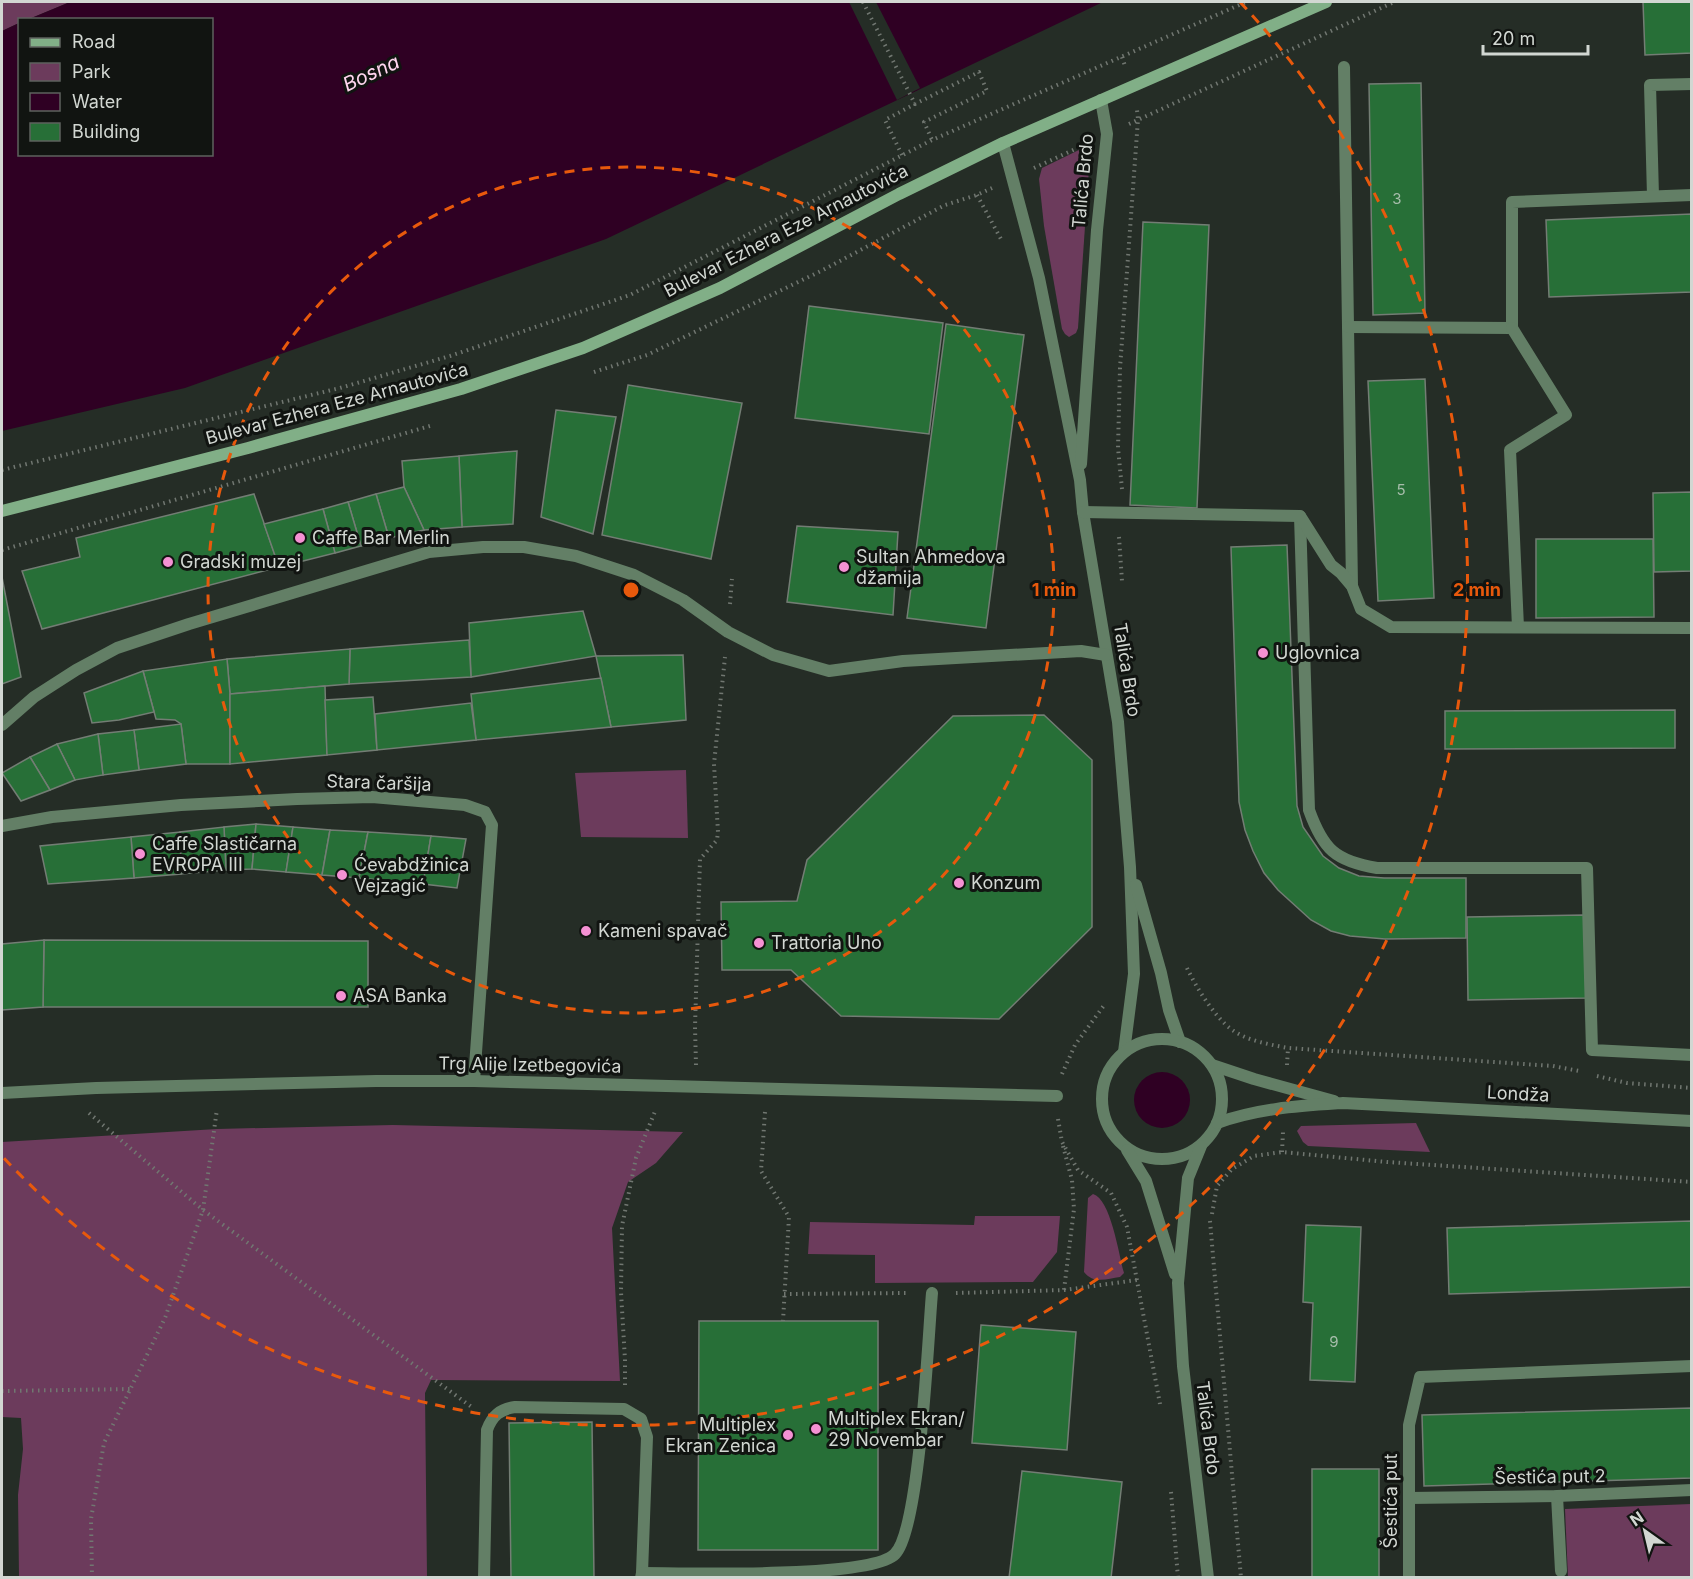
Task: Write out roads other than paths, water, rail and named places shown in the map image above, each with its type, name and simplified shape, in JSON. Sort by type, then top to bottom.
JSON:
[{"type":"street","name":"Bulevar Ezhera Eze Arnautovića","points":[[2,511],[248,448],[461,389],[583,348],[720,288],[899,194],[1003,143],[1326,2]]},
{"type":"street","points":[[1344,68],[1352,586]]},
{"type":"street","points":[[1653,196],[1650,85],[1692,84]]},
{"type":"street","name":"Talića Brdo","points":[[1080,480],[1097,230],[1107,134],[1101,100]]},
{"type":"street","name":"Talića Brdo","points":[[1003,143],[1039,278],[1080,480],[1083,512],[1118,722],[1130,867],[1134,974],[1124,1052]]},
{"type":"street","points":[[1518,627],[1510,450],[1566,415],[1512,328],[1512,202],[1692,195]]},
{"type":"street","points":[[1348,327],[1512,328]]},
{"type":"street","points":[[1083,512],[1300,516]]},
{"type":"street","points":[[1300,516],[1331,565],[1352,586],[1361,609],[1390,627],[1692,628]]},
{"type":"street","points":[[1300,516],[1309,810],[1317,833],[1333,851],[1353,864],[1377,868],[1587,868],[1592,1050],[1692,1055]]},
{"type":"street","points":[[2,725],[34,697],[76,670],[117,648],[429,552],[483,547],[524,547],[576,556],[634,575],[683,600],[728,632],[773,655],[829,671],[903,662],[1081,651],[1106,655]]},
{"type":"street","name":"Stara čaršija","points":[[2,826],[52,818],[158,807],[297,799],[372,797],[465,805],[485,812],[492,825],[474,1081]]},
{"type":"street","name":"Talića Brdo","points":[[1130,867],[1180,1042]]},
{"type":"street","points":[[1127,1150],[1146,1158],[1165,1160],[1184,1156],[1201,1146],[1210,1136],[1222,1109],[1222,1094],[1219,1078],[1212,1065],[1201,1053],[1180,1042],[1166,1039],[1137,1044],[1114,1062],[1102,1088],[1103,1116],[1108,1129],[1127,1150],[1146,1181],[1178,1283]]},
{"type":"street","name":"Londža","points":[[1212,1065],[1342,1103]]},
{"type":"street","name":"Trg Alije Izetbegovića","points":[[2,1093],[220,1085],[474,1081],[1057,1096]]},
{"type":"street","name":"Londža","points":[[1217,1123],[1243,1114],[1284,1106],[1342,1103],[1692,1121]]},
{"type":"street","points":[[1178,1283],[1188,1178],[1201,1146]]},
{"type":"street","name":"Talića Brdo","points":[[1178,1283],[1183,1366],[1208,1578]]},
{"type":"street","points":[[484,1578],[487,1430],[497,1413],[506,1408],[515,1407],[624,1409],[641,1419],[647,1437],[641,1575],[854,1568],[880,1562],[894,1555],[902,1544],[912,1504],[920,1448],[932,1293]]},
{"type":"street","name":"Šestića put","points":[[1409,1578],[1409,1425],[1420,1377],[1692,1365]]},
{"type":"street","name":"Šestića put 2","points":[[1409,1498],[1692,1491]]},
{"type":"street","points":[[1557,1496],[1561,1571]]},
{"type":"water","name":"Bosna","points":[[70,2],[1103,2],[606,239],[185,388],[2,431],[2,31],[18,23],[18,156],[213,156],[213,18],[31,18]]},
{"type":"water","points":[[1156,1072],[1168,1072],[1182,1080],[1190,1094],[1188,1111],[1182,1120],[1168,1128],[1156,1128],[1139,1116],[1134,1106],[1134,1094],[1146,1077]]},
{"type":"place","name":"Caffe Bar Merlin","points":[[300,538]]},
{"type":"place","name":"Gradski muzej","points":[[168,562]]},
{"type":"place","name":"Sultan Ahmedova džamija","points":[[844,567]]},
{"type":"place","name":"Uglovnica","points":[[1263,653]]},
{"type":"place","name":"Caffe Slastičarna EVROPA III","points":[[140,854]]},
{"type":"place","name":"Ćevabdžinica Vejzagić","points":[[342,875]]},
{"type":"place","name":"Konzum","points":[[959,883]]},
{"type":"place","name":"Kameni spavač","points":[[586,931]]},
{"type":"place","name":"Trattoria Uno","points":[[759,943]]},
{"type":"place","name":"ASA Banka","points":[[341,996]]},
{"type":"place","name":"Multiplex Ekran/ 29 Novembar","points":[[816,1429]]},
{"type":"place","name":"Multiplex Ekran Zenica","points":[[788,1435]]}]
